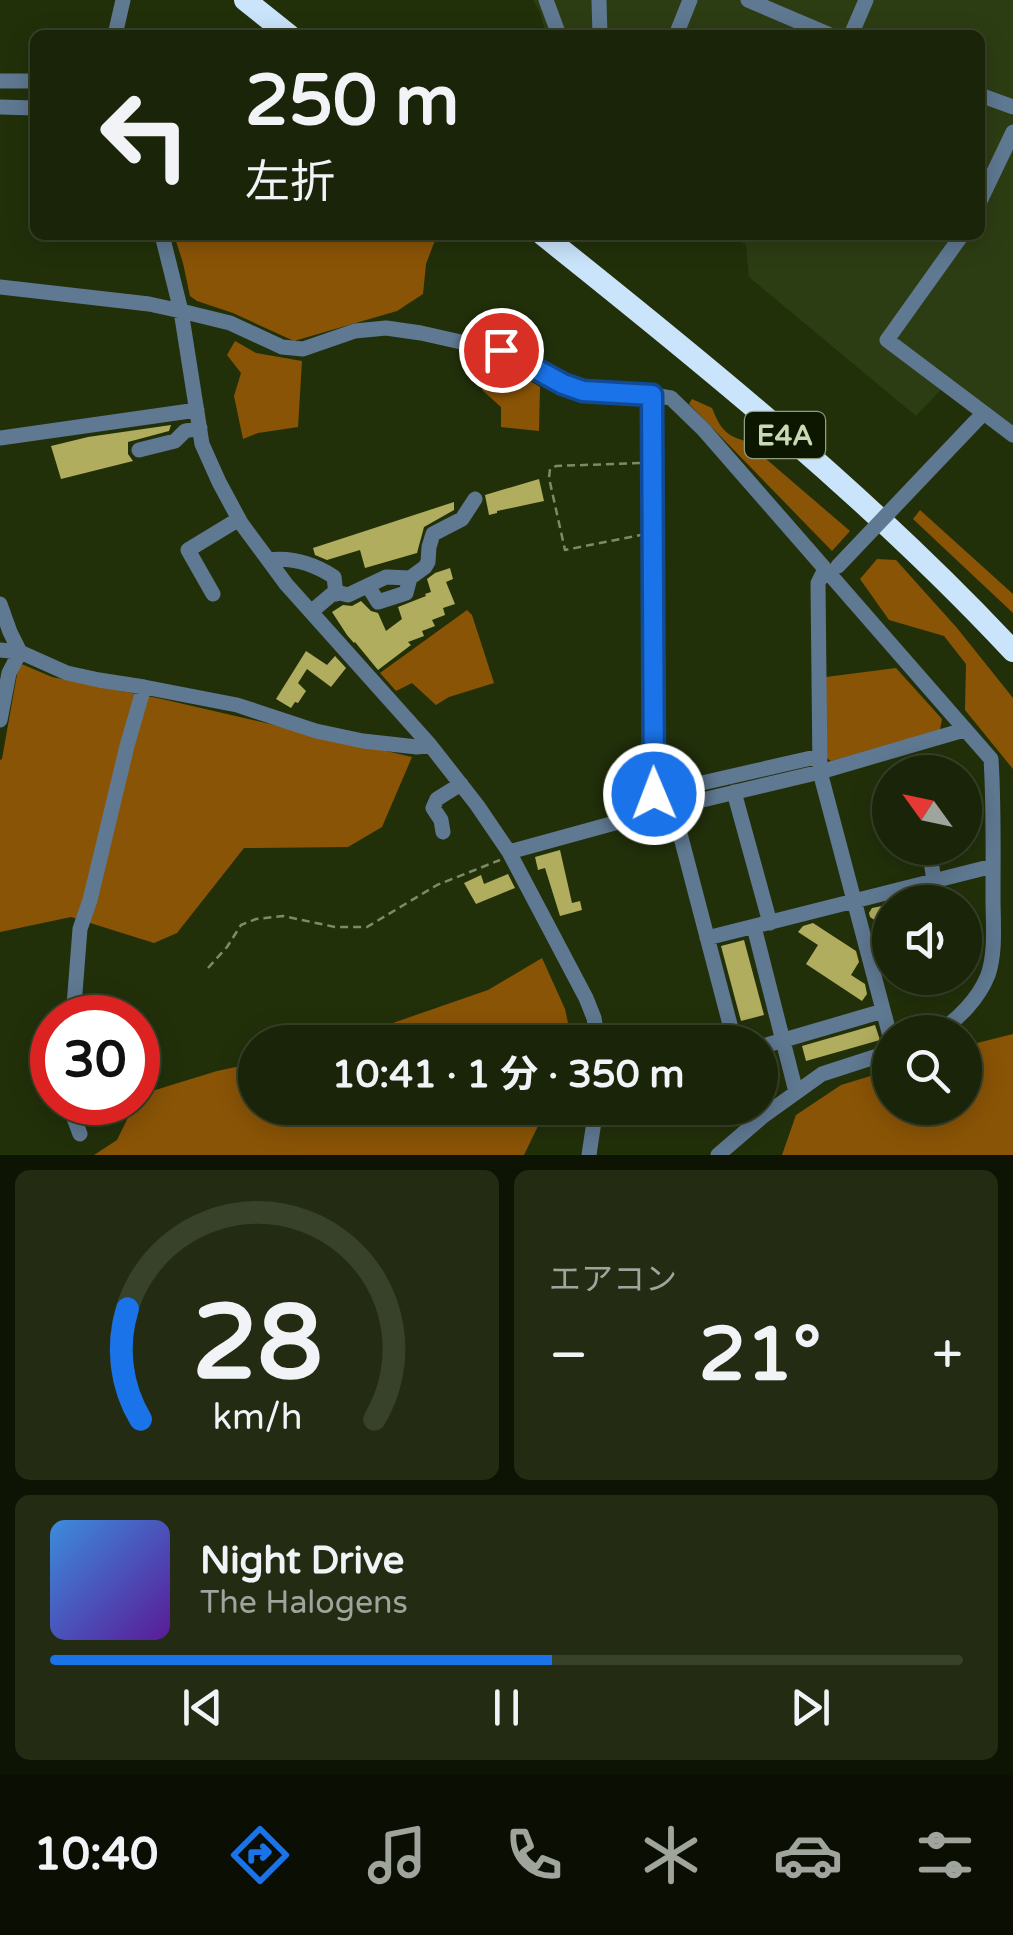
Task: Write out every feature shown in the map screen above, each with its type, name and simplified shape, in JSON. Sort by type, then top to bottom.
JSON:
[{"type":"highway","points":[[245,0],[284,30]]},
{"type":"highway","name":"E4A","points":[[549,240],[765,416],[849,490],[1013,650]]},
{"type":"street","points":[[115,30],[123,0]]},
{"type":"street","points":[[546,0],[557,30]]},
{"type":"street","points":[[599,0],[600,30]]},
{"type":"street","points":[[678,30],[690,0]]},
{"type":"street","points":[[748,0],[818,30]]},
{"type":"street","points":[[853,30],[866,0]]},
{"type":"street","points":[[0,80],[30,81]]},
{"type":"street","points":[[985,97],[1013,107]]},
{"type":"street","points":[[0,107],[30,108]]},
{"type":"street","points":[[985,191],[1013,132]]},
{"type":"street","points":[[163,240],[181,311],[202,444],[239,519],[311,612],[430,745],[509,852],[586,998],[595,1025]]},
{"type":"street","points":[[958,240],[887,340],[979,418],[1013,435]]},
{"type":"street","points":[[0,287],[150,304],[230,323],[282,348],[303,349],[355,331],[386,328],[501,350],[583,391],[671,398],[831,570],[991,759],[992,950],[988,974],[960,1015]]},
{"type":"street","points":[[652,395],[654,812]]},
{"type":"street","points":[[0,438],[197,410]]},
{"type":"street","points":[[885,1015],[820,764],[818,583],[979,418]]},
{"type":"street","points":[[139,450],[175,441],[184,431],[200,428]]},
{"type":"street","points":[[368,586],[378,602],[406,593],[410,578],[428,562],[432,534],[462,519],[475,500]]},
{"type":"street","points":[[214,594],[188,550],[239,519]]},
{"type":"street","points":[[269,560],[296,560],[325,572],[334,578],[336,594]]},
{"type":"street","points":[[311,612],[331,595],[348,595],[386,577],[410,578]]},
{"type":"street","points":[[386,577],[391,597]]},
{"type":"street","points":[[0,604],[20,652]]},
{"type":"street","points":[[0,650],[20,652],[38,662],[99,680],[237,705],[316,731],[416,747],[430,745]]},
{"type":"street","points":[[0,720],[9,673],[20,652]]},
{"type":"street","points":[[75,995],[80,930],[144,687]]},
{"type":"street","points":[[654,794],[820,764],[964,730]]},
{"type":"street","points":[[509,852],[734,792],[820,764]]},
{"type":"street","points":[[443,832],[433,808],[437,799],[461,784]]},
{"type":"street","points":[[734,792],[782,1040],[796,1092]]},
{"type":"street","points":[[673,807],[730,1025]]},
{"type":"street","points":[[932,865],[934,881]]},
{"type":"street","points":[[708,938],[993,866]]},
{"type":"street","points":[[778,1041],[884,1011]]},
{"type":"street","points":[[718,1155],[822,1074],[872,1058]]},
{"type":"street","points":[[77,1125],[80,1134]]},
{"type":"street","points":[[589,1155],[593,1125]]},
{"type":"path","points":[[652,463],[556,466],[550,469],[549,478],[564,550],[653,533]]},
{"type":"path","points":[[208,968],[240,925],[283,916],[336,927],[367,927],[436,885],[497,862],[509,852]]},
{"type":"shaded area","points":[[533,0],[1013,0],[1013,426],[950,380],[916,416],[749,277],[746,245],[738,240],[985,240],[985,30],[545,30]]},
{"type":"shaded area","points":[[176,240],[435,240],[426,264],[423,294],[397,311],[294,341],[197,301],[190,296]]},
{"type":"shaded area","points":[[235,341],[256,353],[302,361],[298,427],[243,439],[234,396],[241,373],[227,355]]},
{"type":"shaded area","points":[[484,360],[495,360],[540,387],[539,431],[501,427],[501,407],[482,390]]},
{"type":"shaded area","points":[[692,399],[712,408],[724,430],[745,441],[850,531],[832,551],[689,404]]},
{"type":"shaded area","points":[[920,510],[1013,594],[1013,613],[913,519]]},
{"type":"shaded area","points":[[877,559],[896,560],[1013,698],[1013,769],[965,710],[966,664],[944,636],[889,620],[860,579]]},
{"type":"shaded area","points":[[467,610],[494,683],[436,705],[412,683],[396,691],[380,673]]},
{"type":"shaded area","points":[[19,663],[52,677],[412,757],[382,827],[348,847],[244,848],[177,933],[154,943],[71,917],[0,932],[0,760]]},
{"type":"shaded area","points":[[896,668],[942,719],[940,730],[831,761],[825,757],[826,677]]},
{"type":"shaded area","points":[[542,958],[568,1025],[387,1025],[488,990]]},
{"type":"shaded area","points":[[1013,1034],[1013,1155],[782,1155],[796,1115],[841,1085],[872,1076],[872,1125],[982,1125],[982,1042]]},
{"type":"shaded area","points":[[238,1067],[238,1125],[540,1125],[524,1155],[94,1155],[117,1140],[124,1125],[160,1125],[160,1089]]},
{"type":"building","points":[[171,425],[169,431],[128,442],[128,454],[133,461],[61,479],[51,446]]},
{"type":"building","points":[[539,479],[544,501],[489,515],[485,495]]},
{"type":"building","points":[[454,502],[454,510],[424,527],[417,553],[365,568],[360,550],[327,560],[315,555],[313,548]]},
{"type":"building","points":[[450,568],[453,579],[446,582],[455,604],[443,608],[445,615],[432,620],[435,626],[422,631],[424,636],[408,642],[411,645],[378,670],[332,612],[361,601],[378,613],[386,631],[402,619],[398,607],[426,596],[431,592],[427,579]]},
{"type":"building","points":[[306,651],[327,665],[335,656],[346,668],[331,687],[307,669],[298,683],[306,691],[291,708],[276,699]]},
{"type":"building","points":[[560,850],[572,903],[580,901],[582,910],[560,916],[545,868],[538,870],[535,857]]},
{"type":"building","points":[[508,874],[515,888],[476,904],[464,883],[481,875],[484,884]]},
{"type":"building","points":[[813,923],[856,951],[859,962],[851,975],[865,984],[867,994],[862,1001],[806,964],[818,945],[798,932]]},
{"type":"building","points":[[744,940],[764,1015],[741,1021],[721,946]]},
{"type":"building","points":[[872,1026],[872,1042],[806,1061],[802,1046]]},
{"type":"route","points":[[501,350],[583,391],[652,395],[654,794]]}]
